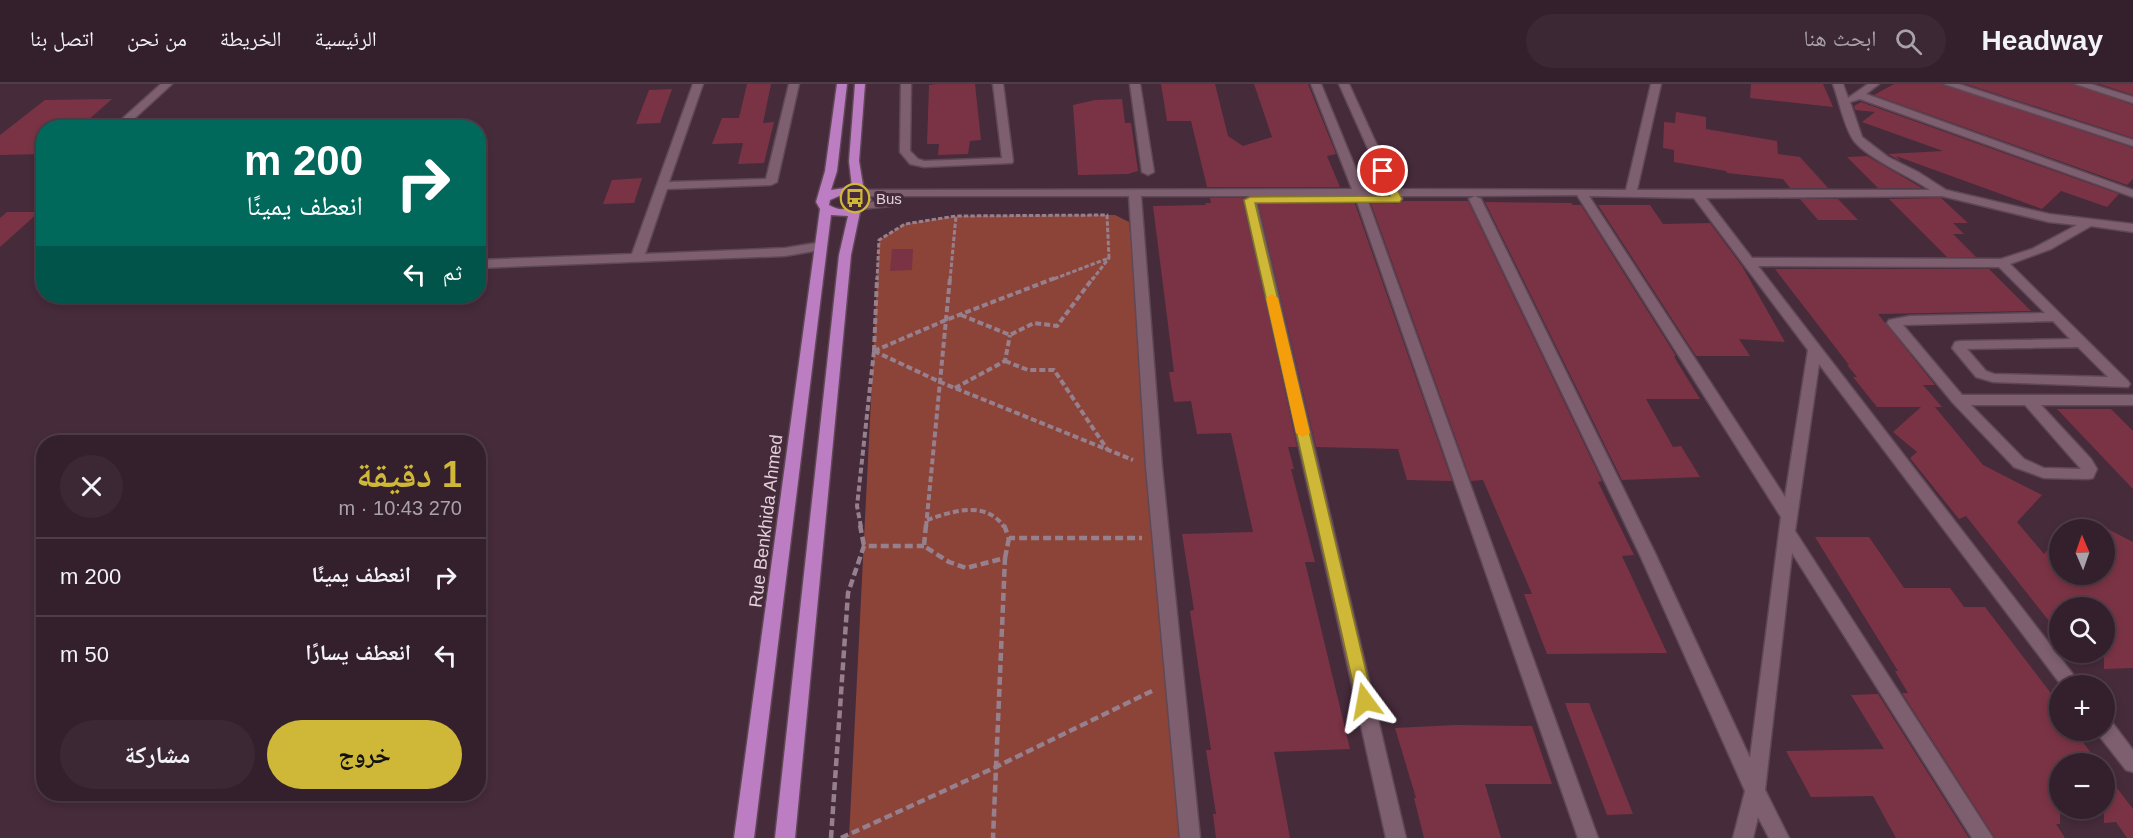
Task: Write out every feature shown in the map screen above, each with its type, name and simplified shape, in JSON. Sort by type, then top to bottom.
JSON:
[{"type":"main road","name":"Rue Benkhida Ahmed","points":[[744,838],[822,246],[824,206],[831,171],[842,84]]},
{"type":"main road","points":[[785,838],[845,255],[859,200],[854,161],[860,84]]},
{"type":"main road","points":[[846,190],[859,200],[843,213],[824,206],[833,193],[846,190]]},
{"type":"street","points":[[126,120],[166,84]]},
{"type":"street","points":[[637,258],[698,84]]},
{"type":"street","points":[[662,186],[771,182],[794,84]]},
{"type":"street","points":[[906,84],[905,152],[914,162],[924,164],[1008,160],[998,84]]},
{"type":"street","points":[[1135,84],[1148,172]]},
{"type":"street","points":[[1317,84],[1360,196],[1588,838]]},
{"type":"street","points":[[1344,84],[1394,196]]},
{"type":"street","points":[[1630,195],[1656,84]]},
{"type":"street","points":[[1838,84],[1857,138],[1884,159],[1914,174],[1942,193]]},
{"type":"street","points":[[1844,106],[1874,84]]},
{"type":"street","points":[[1948,84],[2133,143]]},
{"type":"street","points":[[2080,84],[2133,100]]},
{"type":"street","points":[[1858,95],[2133,194]]},
{"type":"street","points":[[859,200],[921,202],[1135,197],[1942,193],[2014,211],[2133,228]]},
{"type":"street","points":[[1455,196],[1475,199],[1583,195]]},
{"type":"street","points":[[1583,195],[1983,838]]},
{"type":"street","points":[[1697,195],[2065,675]]},
{"type":"street","points":[[1135,197],[1250,200],[1360,196]]},
{"type":"street","points":[[1135,197],[1160,538],[1190,838]]},
{"type":"street","points":[[1475,199],[1647,553],[1755,791],[1779,838]]},
{"type":"street","points":[[1250,200],[1396,838]]},
{"type":"street","points":[[1748,262],[2002,263],[2056,243],[2088,223]]},
{"type":"street","points":[[486,264],[785,252],[822,246]]},
{"type":"street","points":[[2002,263],[2133,394]]},
{"type":"street","points":[[2029,400],[2086,463],[2089,469],[2088,474],[2041,474],[2019,464],[1958,400],[1894,323],[1899,320],[2055,316]]},
{"type":"street","points":[[2082,344],[1960,345],[1959,348],[1981,374],[1993,378],[2121,382]]},
{"type":"street","points":[[1743,838],[1755,791],[1788,523],[1815,348]]},
{"type":"street","points":[[1958,400],[2133,400]]},
{"type":"street","points":[[2115,741],[2133,764]]},
{"type":"path","points":[[831,838],[848,593],[864,546],[857,506],[874,351],[879,240],[905,224],[956,216],[1107,215],[1109,258],[1056,326],[1034,324],[1010,335],[961,314]]},
{"type":"path","points":[[924,546],[956,216]]},
{"type":"path","points":[[874,351],[961,314],[1109,258]]},
{"type":"path","points":[[1005,361],[1010,335]]},
{"type":"path","points":[[874,351],[940,382],[1154,467]]},
{"type":"path","points":[[955,388],[1005,361],[1028,370],[1053,370],[1109,451]]},
{"type":"path","points":[[927,520],[953,510],[985,509],[1006,526],[1009,538],[1005,558],[993,838]]},
{"type":"path","points":[[1009,538],[1160,538]]},
{"type":"path","points":[[864,546],[924,546],[949,562],[966,568],[1005,558]]},
{"type":"path","points":[[841,838],[996,767],[1174,680]]},
{"type":"shaded area","points":[[1115,215],[1129,222],[1186,838],[849,838],[879,240],[905,224],[956,216]]},
{"type":"building","points":[[747,84],[771,84],[763,123],[774,122],[764,163],[738,164],[743,143],[712,144],[722,118],[739,118]]},
{"type":"building","points":[[975,84],[981,140],[970,141],[968,154],[938,155],[939,144],[927,144],[929,85]]},
{"type":"building","points":[[1161,84],[1215,84],[1228,136],[1243,146],[1272,137],[1254,84],[1308,84],[1336,154],[1327,156],[1340,187],[1207,187],[1191,121],[1167,121]]},
{"type":"building","points":[[1751,84],[1823,84],[1833,107],[1750,98]]},
{"type":"building","points":[[1894,84],[1942,84],[2133,148],[2133,179],[2127,185],[1874,95]]},
{"type":"building","points":[[1966,84],[2073,84],[2133,105],[2133,138]]},
{"type":"building","points":[[2099,84],[2133,84],[2133,95]]},
{"type":"building","points":[[672,89],[660,123],[636,124],[649,90]]},
{"type":"building","points":[[112,99],[88,120],[36,120],[36,154],[0,155],[0,135],[45,100]]},
{"type":"building","points":[[1122,99],[1125,123],[1131,123],[1138,171],[1128,174],[1078,175],[1073,105],[1095,100]]},
{"type":"building","points":[[1861,102],[2119,194],[2107,207],[2061,191],[2042,209],[1896,156],[1901,161],[1888,154],[1943,151],[1862,122],[1875,112],[1855,110],[1854,106]]},
{"type":"building","points":[[1676,112],[1706,117],[1706,129],[1777,141],[1778,154],[1800,157],[1828,188],[1790,188],[1783,179],[1727,173],[1674,162],[1674,150],[1663,148],[1664,122],[1675,123]]},
{"type":"building","points":[[1867,156],[1922,188],[1878,188],[1847,157]]},
{"type":"building","points":[[642,178],[634,203],[603,204],[612,180]]},
{"type":"building","points":[[1210,198],[1243,198],[1297,447],[1288,447],[1294,469],[1291,469],[1315,562],[1305,562],[1350,749],[1274,752],[1290,838],[1216,838],[1213,814],[1216,814],[1206,750],[1211,750],[1190,611],[1194,610],[1182,534],[1253,532],[1231,433],[1197,434],[1191,401],[1174,402],[1169,372],[1174,372],[1153,206],[1206,205],[1205,203],[1211,203]]},
{"type":"building","points":[[1257,198],[1345,198],[1346,201],[1354,201],[1452,481],[1407,480],[1398,449],[1316,447]]},
{"type":"building","points":[[1941,198],[1968,223],[1953,223],[1964,234],[1953,234],[1976,257],[1947,257],[1889,199]]},
{"type":"building","points":[[1800,199],[1838,199],[1858,220],[1818,220]]},
{"type":"building","points":[[1370,201],[1389,201],[1395,204],[1403,201],[1468,201],[1602,481],[1598,482],[1634,555],[1622,556],[1667,653],[1547,654],[1524,594],[1532,594],[1483,480],[1471,481]]},
{"type":"building","points":[[1485,202],[1581,205],[1676,356],[1674,356],[1700,399],[1646,399],[1673,447],[1681,446],[1700,477],[1622,480]]},
{"type":"building","points":[[1598,205],[1650,205],[1663,224],[1710,223],[1742,266],[1785,342],[1739,339],[1750,356],[1696,356]]},
{"type":"building","points":[[7,212],[36,212],[36,215],[0,247],[0,218]]},
{"type":"building","points":[[892,249],[913,249],[912,270],[890,271]]},
{"type":"building","points":[[1775,269],[1989,269],[2031,311],[1878,314],[1935,385],[1923,385],[1942,407],[1935,407],[1983,465],[2042,495],[2017,522],[2044,554],[2049,548],[2049,585],[2115,585],[2115,533],[2133,542],[2133,668],[2104,669],[2104,663],[2115,663],[2115,597],[2049,597],[2049,621],[1966,516],[1959,519],[1910,458],[1917,452],[1893,432],[1921,407],[1877,407],[1853,377],[1857,377],[1847,365],[1849,365]]},
{"type":"building","points":[[2057,409],[2111,409],[2133,431],[2133,489]]},
{"type":"building","points":[[1815,537],[1869,537],[1904,588],[1950,588],[1964,607],[1985,607],[2049,691],[2049,741],[2082,741],[2091,753],[2049,753],[2049,819],[2060,819],[2060,824],[2056,824],[2065,838],[1995,838],[1902,693],[1908,693],[1895,671],[1898,671]]},
{"type":"building","points":[[1878,694],[1969,838],[1896,838],[1873,796],[1811,797],[1786,751],[1884,749],[1851,695]]},
{"type":"building","points":[[1565,703],[1589,703],[1633,814],[1607,815]]},
{"type":"building","points":[[1455,725],[1532,726],[1552,784],[1485,784],[1501,838],[1424,838],[1414,798],[1416,798],[1395,728]]},
{"type":"building","points":[[2115,785],[2133,809],[2133,838],[2127,838],[2116,822],[2104,823],[2104,819],[2115,819]]},
{"type":"slow traffic","points":[[1272,298],[1303,433]]},
{"type":"place","name":"Bus","points":[[855,198]]},
{"type":"route","points":[[1365,701],[1250,200],[1396,199],[1383,171]]}]
